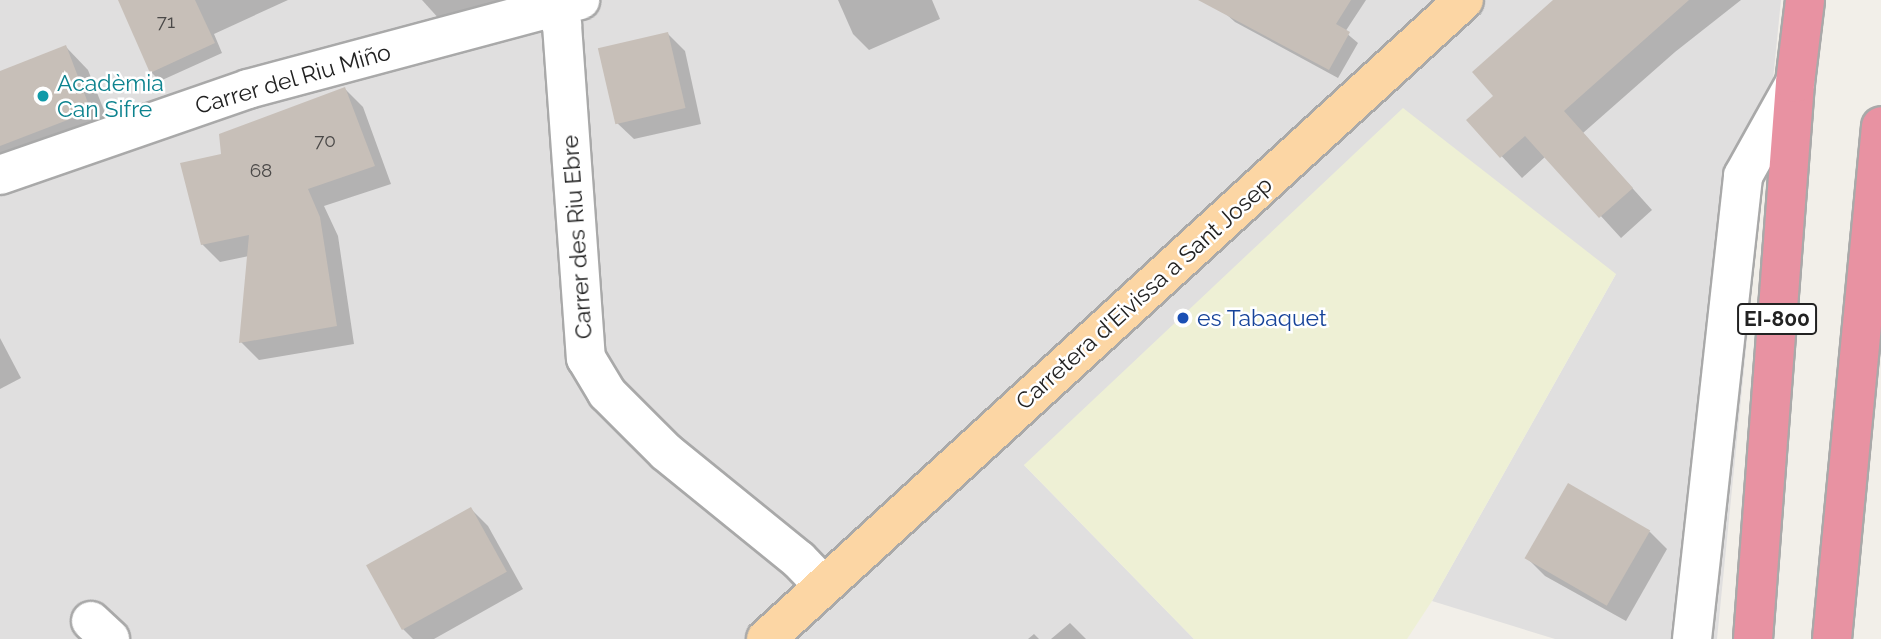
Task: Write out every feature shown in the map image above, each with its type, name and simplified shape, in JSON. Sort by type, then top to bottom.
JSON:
[{"type":"highway","name":"EI-800","points":[[1753,639],[1794,83],[1805,0]]},
{"type":"highway","points":[[1832,639],[1881,126]]},
{"type":"main road","name":"Carretera d'Eivissa a Sant Josep","points":[[766,639],[1464,0]]},
{"type":"street","name":"Carrer des Riu Ebre","points":[[558,3],[562,26],[586,358],[607,393],[666,452],[799,560],[823,585]]},
{"type":"street","name":"Carrer del Riu Miño","points":[[0,175],[248,89],[558,3]]},
{"type":"street","points":[[1692,639],[1744,176],[1794,83]]},
{"type":"shaded area","points":[[0,0],[1781,0],[1717,639],[1555,639],[1432,601],[1616,274],[1024,465],[1194,639],[0,639]]},
{"type":"green space","points":[[1403,108],[1616,274],[1432,601],[1407,639],[1194,639],[1024,465]]},
{"type":"building","points":[[118,0],[195,0],[215,43],[150,73]]},
{"type":"building","points":[[1198,0],[1351,0],[1336,24],[1350,32],[1329,70]]},
{"type":"building","points":[[1553,0],[1689,0],[1564,111],[1633,188],[1599,218],[1525,136],[1500,158],[1466,120],[1493,96],[1472,72]]},
{"type":"building","points":[[668,32],[686,108],[615,124],[598,48]]},
{"type":"building","name":"Acadèmia Can Sifre","points":[[66,45],[91,111],[0,146],[0,71]]},
{"type":"building","points":[[345,87],[375,166],[308,189],[320,217],[337,326],[239,343],[249,235],[201,245],[180,163],[221,154],[219,134]]},
{"type":"building","points":[[1568,483],[1650,530],[1607,606],[1524,558]]},
{"type":"building","points":[[471,507],[507,572],[402,630],[366,565]]},
{"type":"place","name":"Acadèmia Can Sifre","points":[[43,96]]},
{"type":"place","name":"es Tabaquet","points":[[1183,318]]}]
